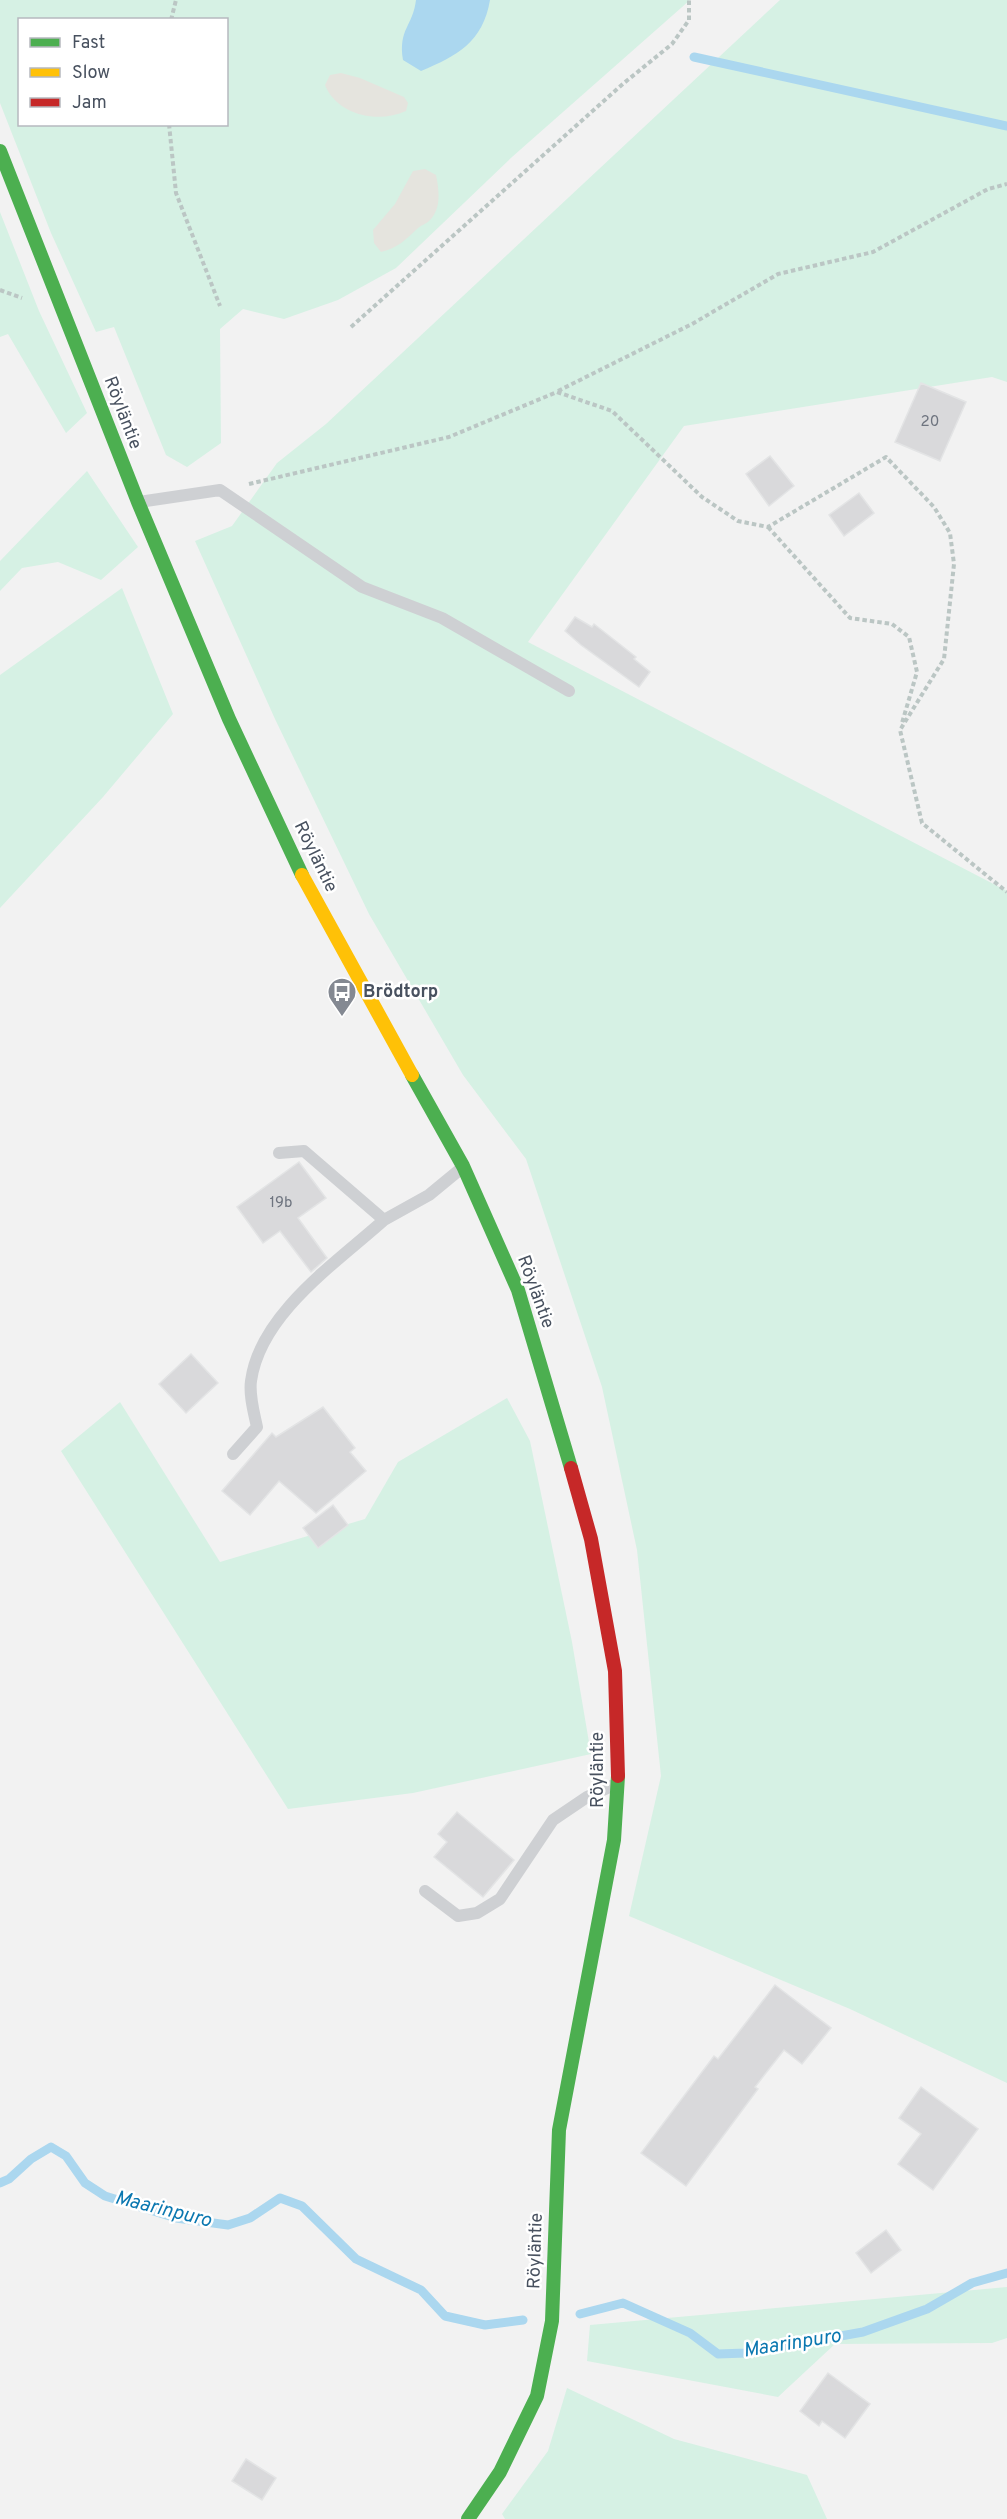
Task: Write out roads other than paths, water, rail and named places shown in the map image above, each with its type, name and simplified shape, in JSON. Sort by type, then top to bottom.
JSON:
[{"type":"street","name":"Röyläntie","points":[[0,151],[138,502],[229,719],[302,875],[464,1166],[518,1290],[591,1539],[615,1671],[618,1783],[614,1840],[559,2130],[552,2321],[537,2396],[501,2472],[468,2519]]},
{"type":"lane","points":[[138,502],[220,490],[362,587],[442,618],[569,691]]},
{"type":"lane","points":[[279,1153],[304,1151],[384,1220]]},
{"type":"lane","points":[[233,1454],[256,1427],[250,1384],[256,1355],[276,1321],[308,1288],[384,1220],[429,1195],[464,1166]]},
{"type":"lane","points":[[425,1891],[458,1916],[477,1913],[500,1899],[553,1820],[587,1797],[618,1783]]},
{"type":"water","points":[[416,0],[490,0],[487,14],[475,37],[457,53],[421,71],[403,60],[402,50],[402,41]]},
{"type":"waterway","points":[[694,57],[1007,126]]},
{"type":"waterway","name":"Maarinpuro","points":[[0,2183],[9,2179],[31,2159],[51,2147],[66,2156],[85,2183],[105,2196],[176,2218],[228,2225],[250,2218],[280,2198],[302,2206],[356,2259],[421,2290],[445,2316],[485,2325],[523,2320]]},
{"type":"waterway","name":"Maarinpuro","points":[[580,2314],[623,2303],[690,2333],[718,2354],[746,2353],[863,2332],[927,2309],[972,2283],[1007,2273]]},
{"type":"place","name":"Brödtorp","points":[[342,1018]]}]
